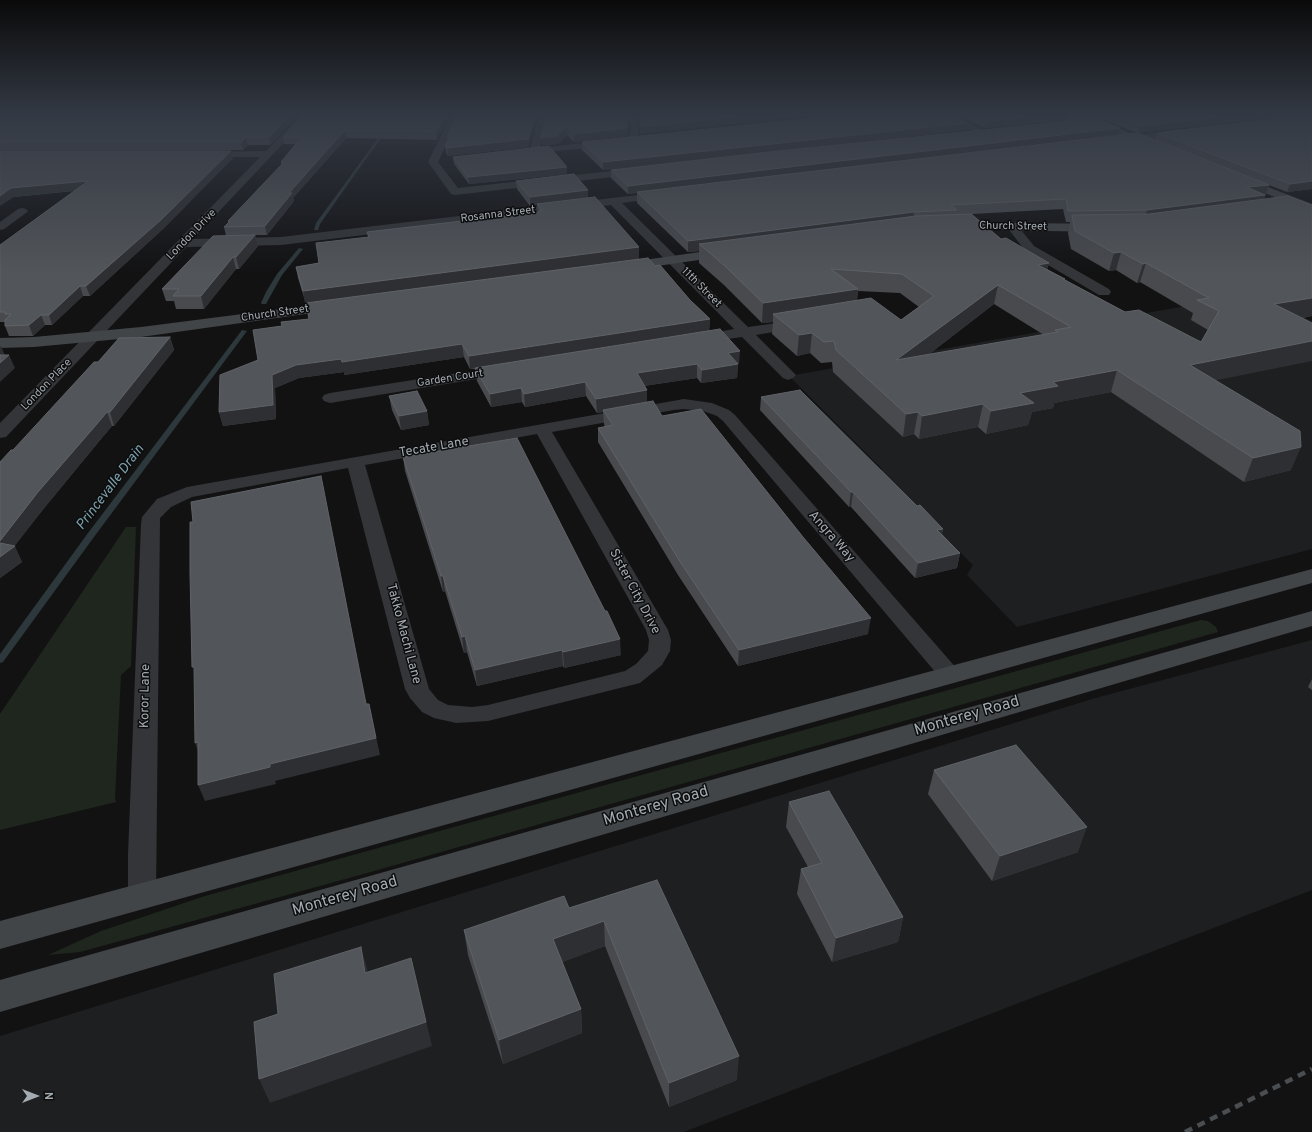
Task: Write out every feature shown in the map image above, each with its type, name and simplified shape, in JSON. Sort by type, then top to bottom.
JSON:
[{"type":"main road","points":[[1230,176],[1309,205]]},
{"type":"main road","points":[[1281,208],[1309,205]]},
{"type":"main road","name":"Church Street","points":[[943,226],[1110,227]]},
{"type":"main road","points":[[610,268],[744,250]]},
{"type":"main road","name":"Church Street","points":[[0,343],[94,337],[141,332],[349,304]]},
{"type":"main road","points":[[0,935],[1312,576]]},
{"type":"main road","name":"Monterey Road","points":[[0,996],[1312,618]]},
{"type":"street","name":"London Drive","points":[[94,337],[256,168]]},
{"type":"street","points":[[437,168],[455,192],[650,169]]},
{"type":"street","name":"Rosanna Street","points":[[184,243],[281,241],[677,193]]},
{"type":"street","name":"11th Street","points":[[614,201],[788,375]]},
{"type":"street","points":[[0,227],[22,211]]},
{"type":"street","points":[[1013,227],[1030,249],[1104,292]]},
{"type":"street","points":[[683,342],[816,321]]},
{"type":"street","name":"London Place","points":[[0,434],[94,337]]},
{"type":"street","name":"Garden Court","points":[[330,398],[518,368]]},
{"type":"street","name":"Tecate Lane","points":[[164,503],[174,497],[200,489],[674,405],[690,404],[706,406]]},
{"type":"street","name":"Angra Way","points":[[706,406],[719,411],[729,418],[950,675]]},
{"type":"street","name":"Sister City Drive","points":[[542,428],[657,630],[660,640],[659,650],[654,660],[632,677],[551,698]]},
{"type":"street","name":"Takko Machi Lane","points":[[355,462],[418,689],[422,698],[430,706],[442,712],[472,716],[551,698]]},
{"type":"street","name":"Koror Lane","points":[[142,896],[150,524],[151,517],[164,503]]},
{"type":"shaded area","points":[[1254,294],[1312,321],[1312,549],[1017,627],[967,575],[973,565],[879,473],[882,469],[789,376]]},
{"type":"shaded area","points":[[126,527],[136,527],[131,666],[121,675],[116,802],[0,830],[0,714]]},
{"type":"shaded area","points":[[1201,620],[1208,621],[1216,627],[1218,632],[360,875],[80,952],[48,955],[101,931],[205,896]]},
{"type":"shaded area","points":[[1312,640],[1312,890],[684,1132],[0,1132],[0,1036],[1092,699]]},
{"type":"building","points":[[0,168],[214,168],[162,219],[86,286],[80,286],[49,315],[41,315],[29,325],[5,326],[5,320],[11,314],[0,312],[0,245],[88,181],[11,188],[0,196]]},
{"type":"building","points":[[278,168],[311,168],[289,193],[292,193],[265,226],[224,227],[230,221],[228,221]]},
{"type":"building","points":[[461,168],[559,168],[468,177]]},
{"type":"building","points":[[630,168],[782,168],[628,186],[611,170]]},
{"type":"building","points":[[842,168],[1226,168],[1269,185],[1247,187],[1265,195],[1147,210],[1068,211],[1066,199],[951,205],[957,210],[914,212],[688,241],[637,192]]},
{"type":"building","points":[[1248,168],[1312,168],[1312,181],[1290,184]]},
{"type":"building","points":[[574,174],[588,190],[530,197],[516,181]]},
{"type":"building","points":[[1288,196],[1312,205],[1312,298],[1274,304],[1312,323],[1312,341],[1190,365],[1300,431],[1301,447],[1253,458],[1117,370],[1053,382],[1058,386],[1020,393],[1034,403],[991,411],[983,404],[922,416],[918,412],[906,414],[836,350],[834,341],[824,342],[812,333],[799,335],[773,314],[871,298],[901,320],[934,296],[902,274],[831,269],[858,289],[763,303],[725,266],[699,244],[916,216],[971,214],[1001,239],[1006,238],[1049,263],[1038,265],[1065,279],[1063,279],[1125,312],[1139,310],[1201,342],[1219,311],[1197,300],[1209,298],[1146,263],[1143,264],[1121,252],[1114,253],[1075,231],[1072,215],[1149,214]],"holes":[[[998,285],[1071,327],[1055,330],[1058,332],[896,360]]]},
{"type":"building","points":[[595,197],[639,247],[303,291],[296,267],[319,263],[316,243],[369,237],[367,232],[540,212],[539,211],[542,210],[537,204]]},
{"type":"building","points":[[255,235],[236,257],[233,257],[201,296],[173,296],[179,289],[162,289],[213,236]]},
{"type":"building","points":[[648,258],[655,266],[660,265],[690,300],[710,319],[469,356],[462,344],[342,362],[341,359],[296,365],[272,375],[273,405],[219,412],[220,375],[258,360],[253,330],[282,326],[281,322],[309,319],[306,303]]},
{"type":"building","points":[[720,329],[740,351],[728,353],[738,364],[702,370],[697,364],[637,373],[647,390],[596,399],[585,382],[524,394],[521,388],[490,394],[475,368]]},
{"type":"building","points":[[170,337],[110,412],[107,412],[38,492],[0,541],[0,462],[11,450],[13,450],[94,362],[98,362],[119,338]]},
{"type":"building","points":[[0,355],[9,355],[0,363]]},
{"type":"building","points":[[800,390],[917,506],[920,505],[943,529],[937,530],[960,553],[918,563],[853,492],[851,492],[761,397]]},
{"type":"building","points":[[417,391],[427,411],[399,416],[389,396]]},
{"type":"building","points":[[653,401],[662,416],[701,409],[803,537],[871,618],[739,650],[679,560],[598,428],[613,425],[603,410]]},
{"type":"building","points":[[517,438],[620,639],[563,652],[562,650],[475,670],[465,636],[462,637],[443,576],[441,576],[403,457]]},
{"type":"building","points":[[321,476],[366,704],[369,704],[376,738],[270,764],[270,767],[198,785],[198,742],[195,743],[194,667],[192,667],[190,522],[193,522],[191,502]]},
{"type":"building","points":[[0,543],[15,546],[0,557]]},
{"type":"building","points":[[1016,745],[1087,827],[1000,856],[934,770]]},
{"type":"building","points":[[829,791],[903,917],[836,938],[801,869],[822,863],[789,802]]},
{"type":"building","points":[[657,880],[739,1056],[669,1083],[604,921],[553,939],[581,1009],[499,1040],[464,930],[564,896],[569,908]]},
{"type":"building","points":[[361,947],[365,973],[411,958],[426,1022],[259,1079],[254,1022],[278,1014],[274,974]]},
{"type":"waterway","name":"Princevalle Drain","points":[[316,229],[358,168]]},
{"type":"waterway","name":"Princevalle Drain","points":[[264,303],[280,274],[301,249]]},
{"type":"waterway","name":"Princevalle Drain","points":[[0,660],[91,535],[244,331]]},
{"type":"railway","points":[[1185,1132],[1312,1069]]}]
